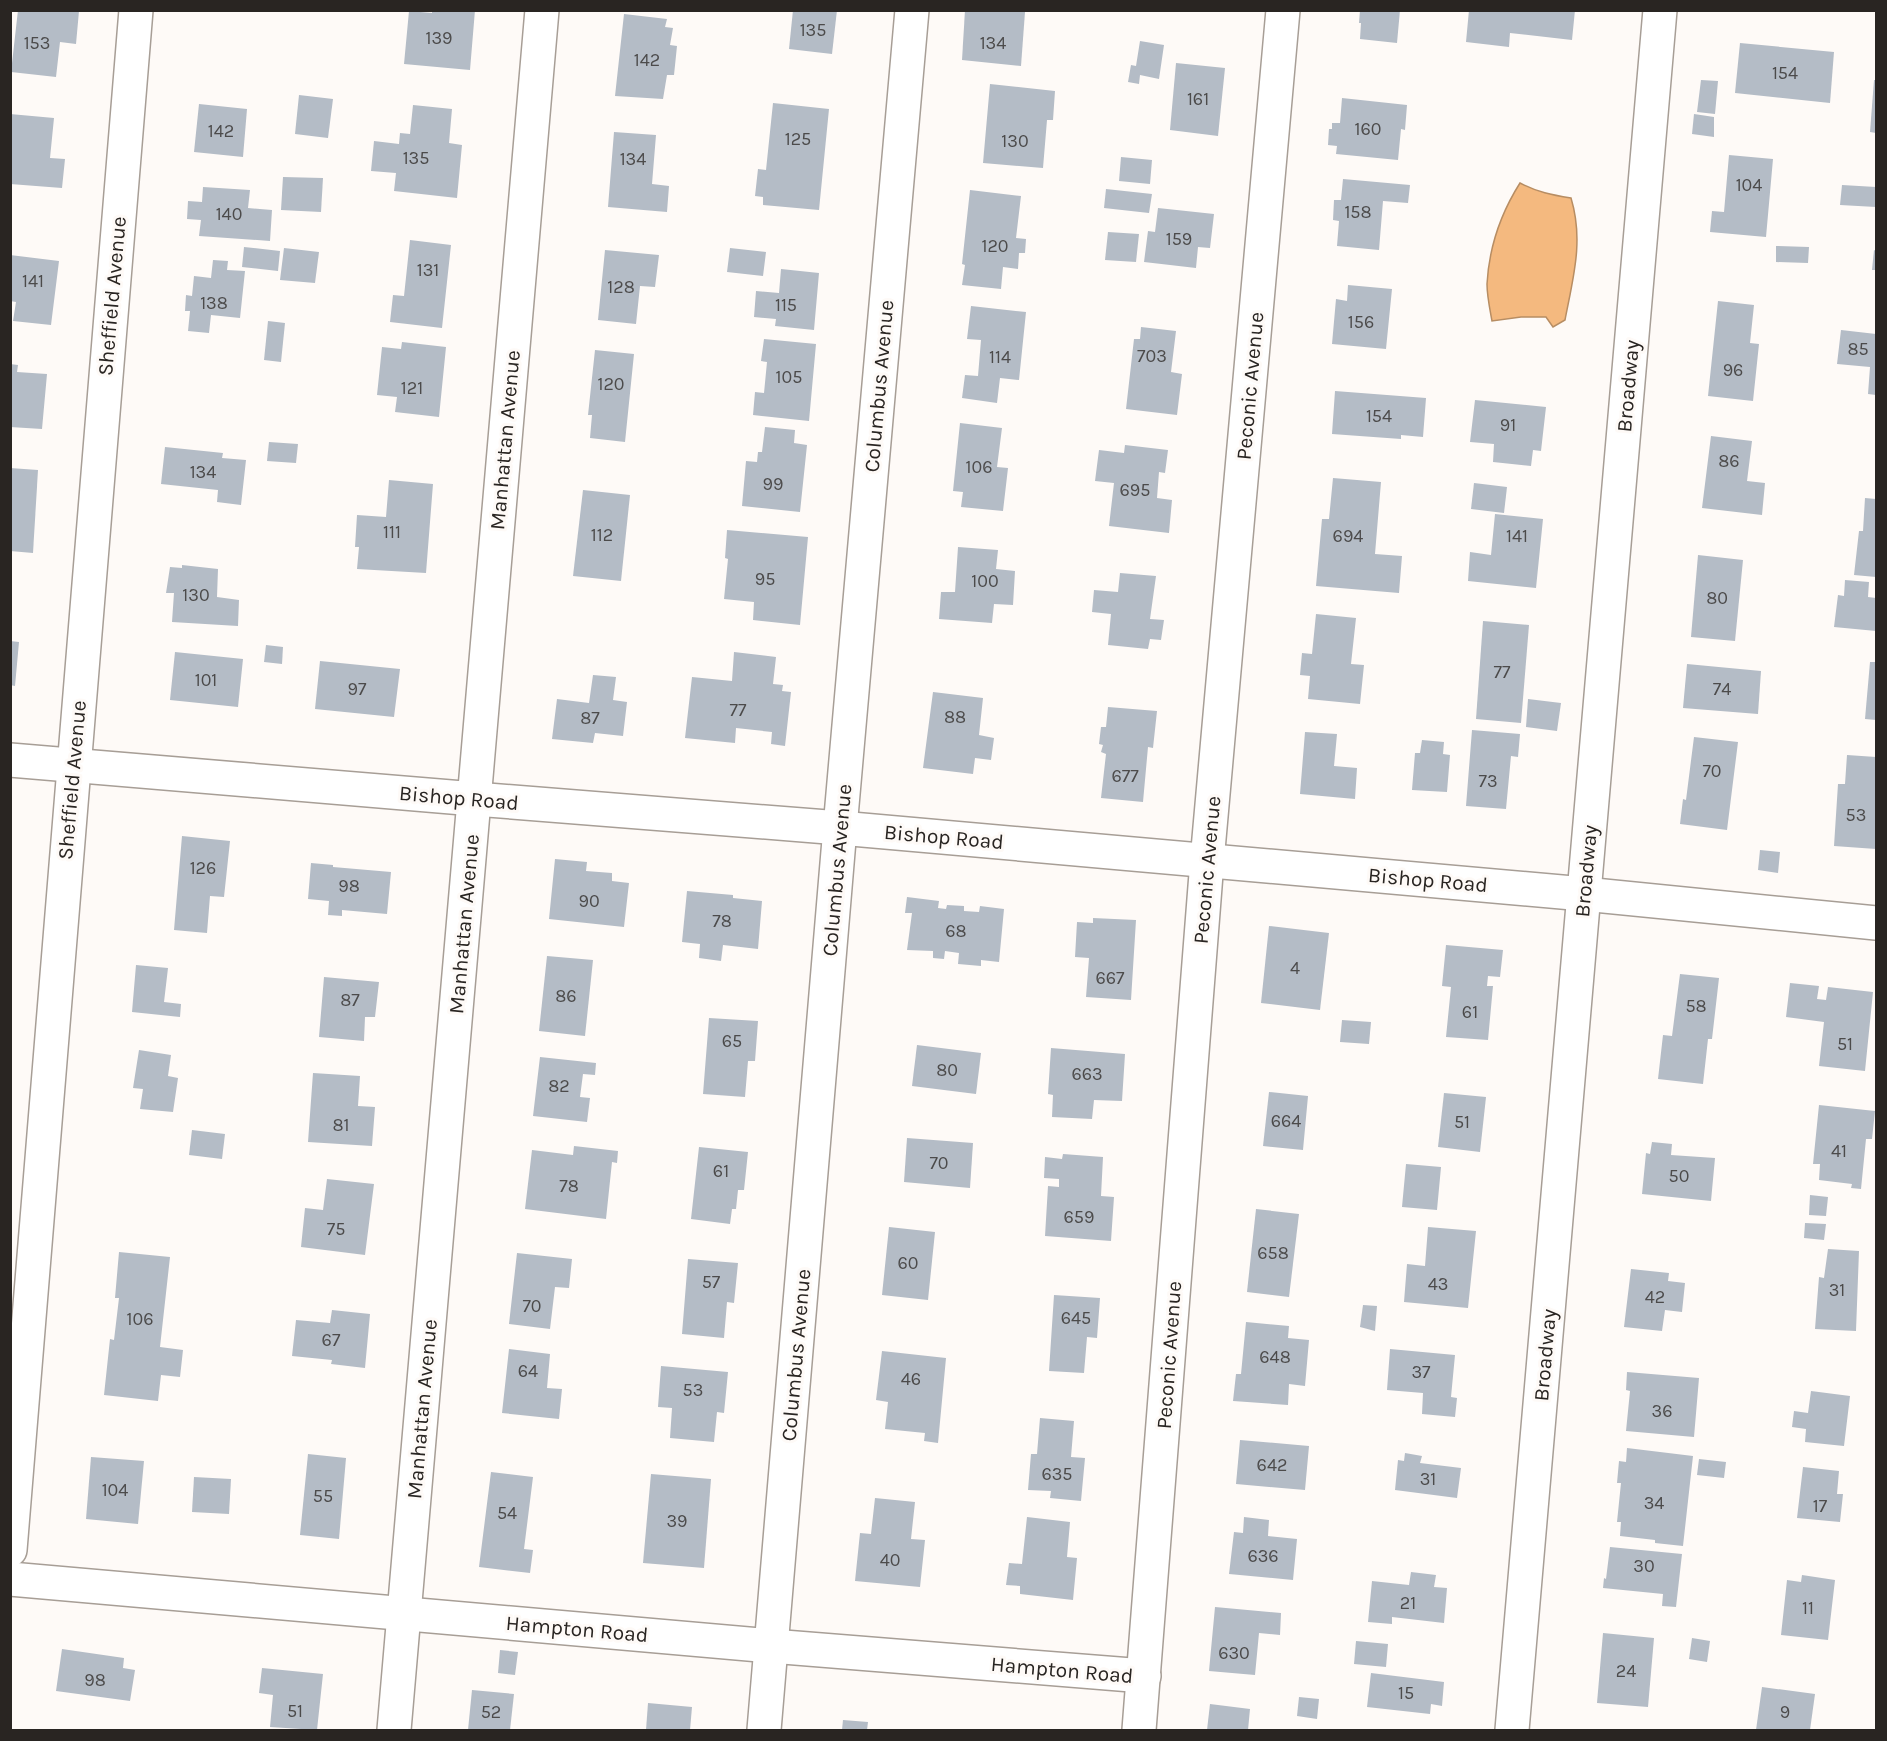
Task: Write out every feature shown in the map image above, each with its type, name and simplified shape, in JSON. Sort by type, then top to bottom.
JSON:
[{"type":"street","name":"Sheffield Avenue","points":[[10,1550],[136,10]]},
{"type":"street","name":"Manhattan Avenue","points":[[394,1731],[542,10]]},
{"type":"street","name":"Columbus Avenue","points":[[764,1731],[912,10]]},
{"type":"street","name":"Peconic Avenue","points":[[1140,1731],[1208,861],[1283,10]]},
{"type":"street","name":"Broadway","points":[[1512,1731],[1660,10]]},
{"type":"street","name":"Bishop Road","points":[[10,760],[840,828],[1584,894],[1876,923]]},
{"type":"street","name":"Hampton Road","points":[[10,1579],[771,1646],[1144,1676]]},
{"type":"shaded area","points":[[1520,183],[1545,193],[1571,198],[1575,214],[1576,259],[1565,320],[1553,327],[1546,317],[1521,317],[1492,321],[1487,284],[1490,257],[1507,206]]},
{"type":"building","points":[[18,10],[79,11],[76,44],[60,42],[56,77],[11,72]]},
{"type":"building","points":[[432,10],[475,10],[470,70],[404,64],[409,11],[432,13]]},
{"type":"building","points":[[793,10],[837,10],[832,54],[789,49]]},
{"type":"building","points":[[965,10],[1025,12],[1021,66],[962,60]]},
{"type":"building","points":[[1360,10],[1400,10],[1397,43],[1360,39]]},
{"type":"building","points":[[1469,10],[1575,10],[1572,40],[1510,33],[1509,47],[1466,42]]},
{"type":"building","points":[[624,14],[667,19],[665,27],[673,28],[670,45],[677,46],[674,75],[667,75],[663,99],[615,96]]},
{"type":"building","points":[[1140,41],[1164,45],[1159,79],[1140,75],[1139,84],[1128,82],[1131,65],[1136,66]]},
{"type":"building","points":[[1740,43],[1834,52],[1830,103],[1735,93]]},
{"type":"building","points":[[1176,63],[1225,68],[1218,136],[1170,130]]},
{"type":"building","points":[[1701,80],[1718,81],[1715,114],[1697,112]]},
{"type":"building","points":[[1874,80],[1876,80],[1876,133],[1870,132]]},
{"type":"building","points":[[990,84],[1055,91],[1053,120],[1047,120],[1043,168],[983,163]]},
{"type":"building","points":[[299,95],[333,99],[328,138],[295,134]]},
{"type":"building","points":[[1342,98],[1407,105],[1405,130],[1401,129],[1398,160],[1336,154],[1337,146],[1328,145],[1329,129],[1332,129],[1332,123],[1340,123]]},
{"type":"building","points":[[773,103],[829,109],[819,210],[763,205],[763,197],[755,196],[758,169],[766,170]]},
{"type":"building","points":[[199,104],[247,109],[243,157],[194,152]]},
{"type":"building","points":[[413,105],[452,109],[449,143],[462,145],[457,198],[394,191],[396,173],[371,171],[374,141],[399,144],[400,133],[410,134]]},
{"type":"building","points":[[10,114],[54,118],[50,158],[65,159],[62,188],[10,184]]},
{"type":"building","points":[[1694,114],[1714,117],[1714,137],[1692,134]]},
{"type":"building","points":[[614,132],[656,135],[652,184],[669,186],[667,212],[608,207]]},
{"type":"building","points":[[1729,155],[1773,159],[1766,237],[1710,232],[1712,211],[1724,212]]},
{"type":"building","points":[[1121,157],[1152,160],[1150,184],[1119,181]]},
{"type":"building","points":[[283,177],[323,178],[321,212],[281,210]]},
{"type":"building","points":[[1343,179],[1410,185],[1408,203],[1383,201],[1379,250],[1337,246],[1339,221],[1333,220],[1334,200],[1341,200]]},
{"type":"building","points":[[1842,185],[1876,187],[1876,207],[1840,205]]},
{"type":"building","points":[[203,187],[250,190],[248,208],[272,210],[270,241],[199,236],[201,220],[187,219],[188,201],[202,202]]},
{"type":"building","points":[[1106,189],[1152,194],[1149,213],[1104,208]]},
{"type":"building","points":[[970,190],[1021,196],[1016,238],[1026,239],[1025,253],[1019,253],[1018,269],[1003,267],[1001,289],[962,285]]},
{"type":"building","points":[[1158,208],[1214,214],[1210,248],[1198,247],[1196,268],[1144,262],[1148,231],[1155,232]]},
{"type":"building","points":[[1108,232],[1139,234],[1136,262],[1105,260]]},
{"type":"building","points":[[410,240],[451,245],[442,328],[390,322],[393,295],[404,296]]},
{"type":"building","points":[[1776,246],[1809,247],[1808,263],[1776,262]]},
{"type":"building","points":[[244,247],[280,251],[278,271],[242,267]]},
{"type":"building","points":[[284,248],[319,252],[315,283],[280,280]]},
{"type":"building","points":[[730,248],[766,252],[763,276],[727,272]]},
{"type":"building","points":[[605,250],[659,255],[655,287],[640,286],[636,324],[598,320]]},
{"type":"building","points":[[1874,250],[1876,251],[1876,270],[1872,270]]},
{"type":"building","points":[[10,255],[59,261],[51,325],[13,321],[16,302],[10,301]]},
{"type":"building","points":[[213,260],[228,261],[227,270],[245,271],[240,318],[211,315],[209,333],[188,331],[190,311],[185,311],[186,295],[192,296],[194,276],[211,278]]},
{"type":"building","points":[[781,269],[819,273],[814,330],[775,326],[776,319],[754,317],[756,291],[779,293]]},
{"type":"building","points":[[1348,285],[1392,289],[1386,349],[1332,344],[1336,299],[1347,301]]},
{"type":"building","points":[[1718,301],[1754,305],[1750,343],[1759,344],[1753,401],[1708,396]]},
{"type":"building","points":[[971,306],[1026,312],[1019,380],[1000,378],[997,403],[962,398],[965,375],[978,376],[981,340],[967,339]]},
{"type":"building","points":[[268,321],[285,323],[281,362],[264,360]]},
{"type":"building","points":[[1141,327],[1176,331],[1171,372],[1182,374],[1177,415],[1126,409],[1134,339],[1140,339]]},
{"type":"building","points":[[1841,330],[1876,334],[1876,395],[1868,394],[1870,367],[1837,364]]},
{"type":"building","points":[[764,339],[816,344],[809,421],[753,415],[755,392],[764,393],[767,362],[761,361]]},
{"type":"building","points":[[402,342],[446,347],[439,417],[395,412],[397,397],[377,395],[382,347],[401,349]]},
{"type":"building","points":[[595,350],[634,354],[625,442],[590,438],[592,415],[588,415]]},
{"type":"building","points":[[10,364],[18,365],[17,372],[47,374],[42,429],[10,427]]},
{"type":"building","points":[[1335,391],[1426,398],[1423,437],[1401,435],[1401,439],[1332,434]]},
{"type":"building","points":[[1475,400],[1546,407],[1541,451],[1533,450],[1531,466],[1493,462],[1494,444],[1470,442]]},
{"type":"building","points":[[960,423],[1002,428],[997,467],[1008,468],[1003,511],[961,507],[963,492],[953,491]]},
{"type":"building","points":[[765,427],[795,430],[794,443],[807,445],[800,512],[742,506],[746,461],[757,462],[758,452],[762,452]]},
{"type":"building","points":[[1711,436],[1752,441],[1747,481],[1765,483],[1762,515],[1702,508]]},
{"type":"building","points":[[269,442],[298,444],[296,463],[267,461]]},
{"type":"building","points":[[1125,445],[1168,450],[1165,473],[1159,472],[1157,498],[1172,500],[1169,533],[1109,526],[1114,483],[1095,481],[1099,450],[1124,453]]},
{"type":"building","points":[[165,447],[223,453],[222,458],[246,460],[241,505],[217,502],[218,490],[161,484]]},
{"type":"building","points":[[10,468],[38,470],[33,553],[10,551]]},
{"type":"building","points":[[1333,478],[1381,482],[1375,554],[1402,556],[1399,593],[1316,586],[1322,519],[1329,519]]},
{"type":"building","points":[[389,480],[433,484],[426,573],[357,569],[359,547],[355,547],[357,515],[386,517]]},
{"type":"building","points":[[1474,483],[1507,487],[1504,513],[1471,509]]},
{"type":"building","points":[[583,490],[630,495],[621,581],[573,576]]},
{"type":"building","points":[[1865,498],[1876,499],[1876,577],[1854,575],[1859,531],[1863,531]]},
{"type":"building","points":[[1495,514],[1543,519],[1536,588],[1468,581],[1470,552],[1491,555]]},
{"type":"building","points":[[727,530],[808,537],[800,625],[753,620],[754,602],[724,599],[728,559],[725,558]]},
{"type":"building","points":[[958,547],[998,550],[996,569],[1015,571],[1013,605],[994,604],[992,623],[939,619],[941,592],[955,592]]},
{"type":"building","points":[[1698,555],[1743,560],[1735,641],[1691,637]]},
{"type":"building","points":[[182,565],[218,569],[217,597],[239,600],[238,626],[172,622],[174,593],[166,593],[170,567],[182,568]]},
{"type":"building","points":[[1120,573],[1156,576],[1150,619],[1164,620],[1161,640],[1150,639],[1148,649],[1108,645],[1111,614],[1092,612],[1094,590],[1118,592]]},
{"type":"building","points":[[1845,580],[1869,582],[1868,597],[1876,598],[1876,631],[1834,627],[1838,595],[1844,596]]},
{"type":"building","points":[[1316,614],[1356,618],[1351,664],[1364,665],[1360,704],[1308,699],[1310,676],[1300,675],[1302,653],[1312,654]]},
{"type":"building","points":[[1483,621],[1529,625],[1521,723],[1476,719]]},
{"type":"building","points":[[10,641],[19,642],[15,686],[10,685]]},
{"type":"building","points":[[266,645],[283,647],[282,664],[264,662]]},
{"type":"building","points":[[175,652],[243,659],[238,707],[170,700]]},
{"type":"building","points":[[734,652],[776,657],[773,684],[783,685],[782,691],[791,692],[785,746],[771,744],[772,732],[736,728],[735,743],[685,738],[692,677],[732,681]]},
{"type":"building","points":[[320,661],[400,669],[394,717],[315,709]]},
{"type":"building","points":[[1870,662],[1876,662],[1876,720],[1865,719]]},
{"type":"building","points":[[1687,664],[1761,671],[1758,714],[1683,708]]},
{"type":"building","points":[[593,675],[616,677],[613,700],[627,702],[623,736],[595,733],[593,743],[552,739],[557,699],[589,703]]},
{"type":"building","points":[[933,692],[983,698],[979,735],[994,738],[991,760],[975,758],[973,774],[923,768]]},
{"type":"building","points":[[1528,699],[1561,703],[1557,731],[1526,727]]},
{"type":"building","points":[[1108,707],[1157,711],[1153,748],[1148,747],[1143,802],[1101,798],[1106,754],[1101,752],[1103,745],[1099,744],[1101,727],[1106,727]]},
{"type":"building","points":[[1472,730],[1520,734],[1518,757],[1511,756],[1506,809],[1466,806]]},
{"type":"building","points":[[1305,732],[1337,734],[1334,766],[1357,768],[1355,799],[1300,794]]},
{"type":"building","points":[[1694,737],[1738,742],[1727,830],[1680,824],[1683,799],[1686,800]]},
{"type":"building","points":[[1422,740],[1444,742],[1443,754],[1450,755],[1447,792],[1412,790],[1415,753],[1420,753]]},
{"type":"building","points":[[1847,755],[1876,757],[1876,849],[1834,846],[1838,784],[1845,784]]},
{"type":"building","points":[[182,836],[230,841],[224,897],[210,896],[207,933],[174,930]]},
{"type":"building","points":[[1760,850],[1780,852],[1778,873],[1758,870]]},
{"type":"building","points":[[555,859],[587,862],[586,871],[612,873],[612,881],[629,883],[624,927],[549,919]]},
{"type":"building","points":[[311,863],[391,872],[387,914],[342,910],[342,916],[328,915],[329,901],[308,899]]},
{"type":"building","points":[[687,891],[733,895],[733,898],[762,901],[758,949],[723,945],[721,961],[699,958],[700,944],[682,942]]},
{"type":"building","points":[[907,897],[939,901],[938,908],[946,909],[947,905],[964,906],[964,911],[979,912],[980,906],[1004,909],[999,962],[981,960],[981,966],[958,964],[959,953],[945,951],[944,959],[933,958],[933,951],[907,950],[912,913],[905,913]]},
{"type":"building","points":[[1093,918],[1136,920],[1131,1000],[1086,997],[1089,958],[1075,957],[1077,922],[1093,923]]},
{"type":"building","points":[[1269,926],[1329,933],[1320,1010],[1261,1003]]},
{"type":"building","points":[[1446,945],[1503,950],[1500,977],[1488,976],[1487,986],[1493,986],[1488,1040],[1446,1037],[1451,987],[1442,986]]},
{"type":"building","points":[[547,956],[593,960],[585,1036],[539,1031]]},
{"type":"building","points":[[136,965],[168,968],[164,1002],[181,1004],[180,1017],[132,1012]]},
{"type":"building","points":[[1680,974],[1719,978],[1712,1039],[1708,1039],[1703,1084],[1658,1079],[1663,1035],[1672,1036]]},
{"type":"building","points":[[324,977],[379,982],[375,1017],[365,1017],[364,1041],[319,1037]]},
{"type":"building","points":[[1790,983],[1819,986],[1817,999],[1826,1000],[1828,987],[1873,992],[1865,1071],[1819,1066],[1824,1022],[1786,1017]]},
{"type":"building","points":[[709,1018],[758,1021],[755,1061],[748,1061],[745,1097],[703,1094]]},
{"type":"building","points":[[1342,1020],[1371,1022],[1369,1044],[1340,1042]]},
{"type":"building","points":[[917,1045],[981,1053],[976,1094],[912,1086]]},
{"type":"building","points":[[1051,1048],[1125,1054],[1122,1101],[1094,1100],[1092,1119],[1052,1117],[1053,1095],[1048,1094]]},
{"type":"building","points":[[139,1050],[171,1055],[168,1076],[178,1078],[173,1112],[140,1109],[143,1089],[133,1088]]},
{"type":"building","points":[[540,1057],[596,1063],[595,1075],[583,1074],[580,1097],[590,1098],[587,1122],[533,1116]]},
{"type":"building","points":[[313,1073],[360,1076],[358,1106],[375,1107],[372,1146],[308,1142]]},
{"type":"building","points":[[1269,1092],[1308,1096],[1303,1150],[1263,1146]]},
{"type":"building","points":[[1444,1093],[1486,1097],[1480,1152],[1438,1147]]},
{"type":"building","points":[[1819,1105],[1875,1111],[1872,1139],[1866,1139],[1861,1189],[1851,1188],[1852,1184],[1819,1180],[1820,1164],[1813,1164]]},
{"type":"building","points":[[192,1130],[225,1134],[222,1159],[189,1155]]},
{"type":"building","points":[[907,1138],[973,1143],[970,1188],[904,1182]]},
{"type":"building","points":[[1652,1142],[1672,1144],[1671,1155],[1715,1158],[1711,1201],[1642,1194],[1646,1153],[1650,1154]]},
{"type":"building","points":[[574,1146],[618,1151],[617,1163],[612,1162],[606,1219],[525,1209],[532,1150],[573,1155]]},
{"type":"building","points":[[699,1147],[748,1152],[744,1190],[738,1190],[736,1209],[732,1209],[730,1224],[691,1219]]},
{"type":"building","points":[[1063,1154],[1103,1157],[1101,1196],[1114,1197],[1111,1241],[1045,1236],[1048,1186],[1059,1187],[1059,1179],[1044,1178],[1045,1157],[1062,1159]]},
{"type":"building","points":[[1406,1164],[1441,1167],[1437,1210],[1402,1207]]},
{"type":"building","points":[[327,1179],[374,1184],[365,1255],[301,1247],[305,1208],[323,1210]]},
{"type":"building","points":[[1810,1195],[1828,1197],[1826,1216],[1809,1215]]},
{"type":"building","points":[[1256,1209],[1299,1214],[1289,1297],[1247,1292]]},
{"type":"building","points":[[1805,1223],[1826,1224],[1824,1240],[1804,1238]]},
{"type":"building","points":[[889,1227],[935,1232],[928,1300],[882,1295]]},
{"type":"building","points":[[1428,1227],[1476,1231],[1468,1308],[1404,1302],[1407,1264],[1425,1266]]},
{"type":"building","points":[[1828,1249],[1859,1251],[1856,1331],[1815,1329],[1819,1277],[1824,1278]]},
{"type":"building","points":[[119,1252],[170,1257],[160,1347],[183,1350],[180,1377],[161,1375],[158,1401],[104,1395],[110,1339],[114,1340],[119,1298],[115,1298]]},
{"type":"building","points":[[517,1253],[572,1259],[569,1288],[555,1287],[550,1329],[509,1324]]},
{"type":"building","points":[[688,1259],[738,1263],[734,1303],[727,1302],[724,1338],[682,1334]]},
{"type":"building","points":[[1631,1269],[1669,1273],[1668,1281],[1685,1283],[1682,1312],[1665,1310],[1662,1331],[1624,1327]]},
{"type":"building","points":[[1054,1295],[1100,1298],[1097,1338],[1087,1337],[1084,1373],[1049,1371]]},
{"type":"building","points":[[1363,1305],[1377,1306],[1375,1331],[1360,1327]]},
{"type":"building","points":[[332,1310],[370,1314],[365,1368],[331,1364],[332,1360],[292,1356],[296,1320],[330,1323]]},
{"type":"building","points":[[1246,1322],[1289,1326],[1288,1338],[1309,1340],[1305,1386],[1289,1384],[1288,1405],[1233,1401],[1236,1374],[1241,1374]]},
{"type":"building","points":[[509,1349],[550,1354],[547,1388],[562,1389],[559,1419],[502,1413]]},
{"type":"building","points":[[1390,1349],[1455,1355],[1451,1397],[1457,1398],[1455,1417],[1422,1414],[1423,1393],[1387,1390]]},
{"type":"building","points":[[882,1351],[946,1358],[938,1443],[924,1441],[925,1433],[885,1429],[888,1402],[876,1400]]},
{"type":"building","points":[[661,1366],[728,1372],[724,1413],[717,1412],[714,1442],[670,1438],[672,1408],[658,1407]]},
{"type":"building","points":[[1627,1372],[1699,1378],[1694,1437],[1626,1431],[1630,1391],[1626,1390]]},
{"type":"building","points":[[1811,1391],[1850,1396],[1844,1446],[1805,1442],[1806,1429],[1792,1427],[1794,1411],[1808,1413]]},
{"type":"building","points":[[1040,1418],[1074,1421],[1071,1457],[1085,1458],[1081,1501],[1050,1498],[1051,1491],[1028,1490],[1031,1454],[1037,1454]]},
{"type":"building","points":[[1240,1440],[1309,1446],[1305,1490],[1236,1484]]},
{"type":"building","points":[[1627,1448],[1693,1456],[1683,1546],[1620,1536],[1621,1522],[1617,1522],[1621,1483],[1617,1483],[1619,1461],[1626,1462]]},
{"type":"building","points":[[1405,1453],[1422,1456],[1420,1463],[1461,1468],[1457,1498],[1395,1490],[1398,1460],[1404,1461]]},
{"type":"building","points":[[308,1454],[346,1458],[339,1539],[300,1535]]},
{"type":"building","points":[[91,1457],[144,1461],[138,1524],[86,1519]]},
{"type":"building","points":[[1699,1459],[1726,1462],[1724,1478],[1697,1475]]},
{"type":"building","points":[[1803,1467],[1839,1471],[1837,1494],[1843,1494],[1840,1522],[1797,1518]]},
{"type":"building","points":[[491,1472],[533,1477],[524,1549],[533,1550],[530,1573],[479,1567]]},
{"type":"building","points":[[651,1474],[711,1479],[704,1568],[643,1563]]},
{"type":"building","points":[[194,1477],[231,1479],[229,1514],[192,1512]]},
{"type":"building","points":[[875,1498],[915,1502],[911,1539],[925,1540],[920,1587],[855,1581],[860,1533],[871,1534]]},
{"type":"building","points":[[1027,1517],[1070,1522],[1067,1557],[1077,1558],[1073,1600],[1020,1594],[1020,1586],[1006,1585],[1009,1563],[1022,1564]]},
{"type":"building","points":[[1244,1517],[1269,1520],[1268,1536],[1297,1539],[1293,1580],[1229,1574],[1234,1532],[1243,1533]]},
{"type":"building","points":[[1610,1547],[1682,1554],[1676,1607],[1662,1606],[1663,1594],[1603,1588]]},
{"type":"building","points":[[1411,1572],[1436,1575],[1434,1587],[1447,1588],[1444,1623],[1392,1617],[1392,1624],[1368,1622],[1372,1581],[1409,1585]]},
{"type":"building","points":[[1802,1575],[1835,1580],[1828,1640],[1781,1635],[1787,1580],[1801,1582]]},
{"type":"building","points":[[1215,1607],[1281,1613],[1280,1635],[1259,1633],[1255,1675],[1209,1671]]},
{"type":"building","points":[[1603,1633],[1654,1638],[1648,1707],[1597,1703]]},
{"type":"building","points":[[1692,1638],[1710,1641],[1707,1662],[1689,1659]]},
{"type":"building","points":[[1356,1641],[1388,1644],[1386,1667],[1354,1664]]},
{"type":"building","points":[[62,1649],[124,1658],[123,1668],[135,1670],[130,1701],[56,1691]]},
{"type":"building","points":[[500,1650],[518,1652],[515,1675],[498,1673]]},
{"type":"building","points":[[262,1668],[323,1674],[317,1730],[270,1727],[273,1695],[259,1693]]},
{"type":"building","points":[[1371,1673],[1444,1682],[1442,1706],[1431,1704],[1430,1714],[1367,1707]]},
{"type":"building","points":[[1762,1687],[1815,1694],[1810,1730],[1756,1730]]},
{"type":"building","points":[[472,1690],[514,1694],[510,1730],[468,1730]]},
{"type":"building","points":[[1299,1697],[1319,1699],[1317,1719],[1297,1716]]},
{"type":"building","points":[[648,1703],[692,1707],[690,1730],[646,1730]]},
{"type":"building","points":[[1210,1704],[1250,1709],[1248,1730],[1207,1730]]},
{"type":"building","points":[[843,1720],[868,1722],[867,1730],[842,1730]]}]
